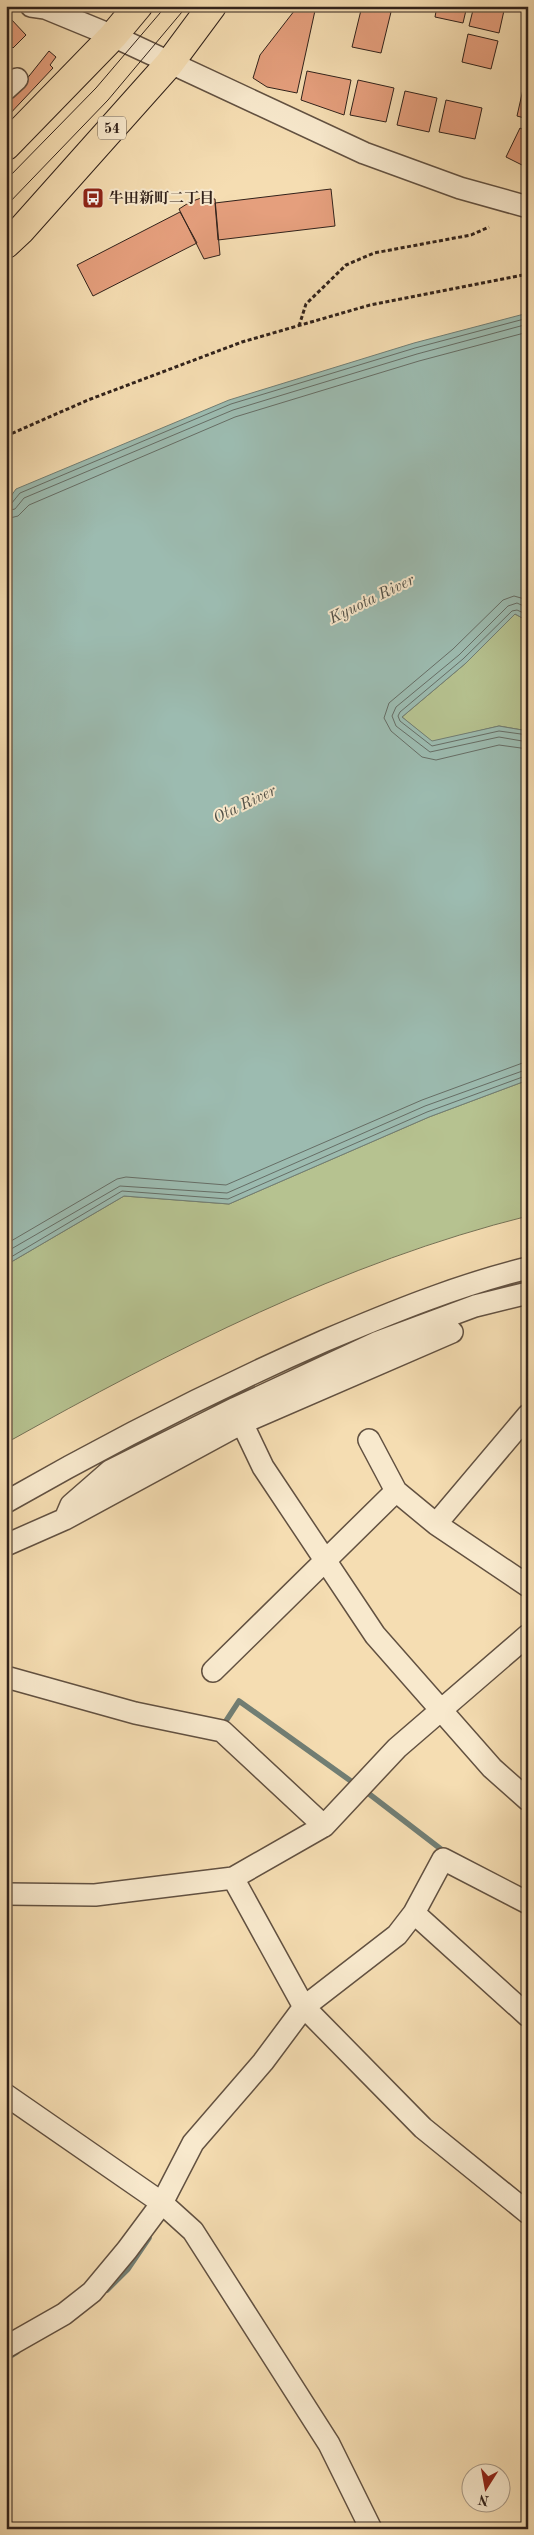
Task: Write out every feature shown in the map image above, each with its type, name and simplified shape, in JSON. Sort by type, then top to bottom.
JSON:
[{"type":"highway","points":[[8,143],[113,36],[138,6]]},
{"type":"highway","name":"54","points":[[6,244],[21,230],[169,64],[212,6]]},
{"type":"street","points":[[31,6],[45,8],[113,36],[169,64],[364,153],[460,188],[528,207]]},
{"type":"street","points":[[7,1502],[71,1465],[257,1371],[398,1310],[528,1268]]},
{"type":"street","points":[[65,1519],[71,1506],[110,1471],[227,1412],[378,1342],[475,1306],[528,1293]]},
{"type":"street","points":[[6,1545],[65,1519],[242,1423],[452,1332]]},
{"type":"street","points":[[436,1524],[528,1414]]},
{"type":"street","points":[[242,1423],[263,1468],[375,1635],[492,1768],[528,1800]]},
{"type":"street","points":[[369,1440],[396,1491],[436,1524],[528,1586]]},
{"type":"street","points":[[213,1671],[396,1491]]},
{"type":"street","points":[[6,1894],[95,1895],[233,1878],[324,1826],[397,1748],[528,1635]]},
{"type":"street","points":[[6,1677],[134,1713],[222,1731],[324,1826]]},
{"type":"street","points":[[6,2347],[64,2314],[92,2292],[128,2250],[162,2203],[194,2143],[262,2062],[304,2007],[397,1935],[414,1913],[443,1859],[528,1903]]},
{"type":"street","points":[[233,1878],[304,2007],[423,2128],[528,2213]]},
{"type":"street","points":[[414,1913],[528,2016]]},
{"type":"street","points":[[6,2095],[162,2203],[193,2231],[329,2444],[371,2529]]},
{"type":"path","points":[[299,326],[306,304],[346,266],[374,254],[471,235],[489,227]]},
{"type":"path","points":[[6,436],[88,400],[242,342],[370,306],[528,274]]},
{"type":"green space","points":[[515,614],[528,621],[528,731],[499,726],[432,742],[402,717],[466,663]]},
{"type":"green space","points":[[528,1080],[528,1216],[459,1235],[392,1258],[260,1312],[131,1375],[6,1443],[6,1265],[124,1196],[229,1204],[429,1117]]},
{"type":"water","points":[[528,313],[528,621],[515,614],[466,663],[402,717],[432,741],[499,726],[528,731],[528,1080],[429,1117],[229,1204],[124,1196],[6,1265],[6,503],[16,489],[229,400],[414,343]]},
{"type":"building","points":[[298,6],[316,6],[297,93],[267,87],[253,78],[260,55]]},
{"type":"building","points":[[362,6],[391,12],[381,53],[352,47]]},
{"type":"building","points":[[437,6],[467,6],[463,23],[435,17]]},
{"type":"building","points":[[474,6],[505,6],[499,33],[469,26]]},
{"type":"building","points":[[10,18],[26,35],[13,48],[6,41],[6,22]]},
{"type":"building","points":[[468,34],[498,41],[491,69],[462,62]]},
{"type":"building","points":[[49,51],[56,57],[50,65],[53,68],[6,118],[6,105]]},
{"type":"building","points":[[307,71],[351,80],[344,115],[301,100]]},
{"type":"building","points":[[526,76],[528,76],[528,119],[517,116]]},
{"type":"building","points":[[358,80],[394,88],[386,122],[350,115]]},
{"type":"building","points":[[405,91],[437,98],[429,132],[397,125]]},
{"type":"building","points":[[446,100],[482,108],[475,139],[439,132]]},
{"type":"building","points":[[520,128],[528,132],[528,168],[506,157]]},
{"type":"building","points":[[331,189],[335,226],[218,240],[215,203]]},
{"type":"building","points":[[201,198],[215,199],[220,255],[204,259],[179,209]]},
{"type":"building","points":[[180,212],[197,243],[93,296],[77,265]]},
{"type":"waterway","points":[[520,1574],[528,1563]]},
{"type":"waterway","points":[[222,1727],[239,1701],[355,1784]]},
{"type":"waterway","points":[[364,1790],[446,1853]]},
{"type":"waterway","points":[[107,2290],[128,2269],[149,2238]]},
{"type":"waterway","points":[[6,2359],[17,2352]]},
{"type":"tram line","points":[[6,180],[96,88],[166,6]]},
{"type":"tram line","points":[[6,206],[108,100],[187,6]]},
{"type":"place","name":"牛田新町二丁目","points":[[93,198]]},
{"type":"water label","name":"Kyuota River","points":[[371,598]]},
{"type":"water label","name":"Ota River","points":[[244,803]]}]
